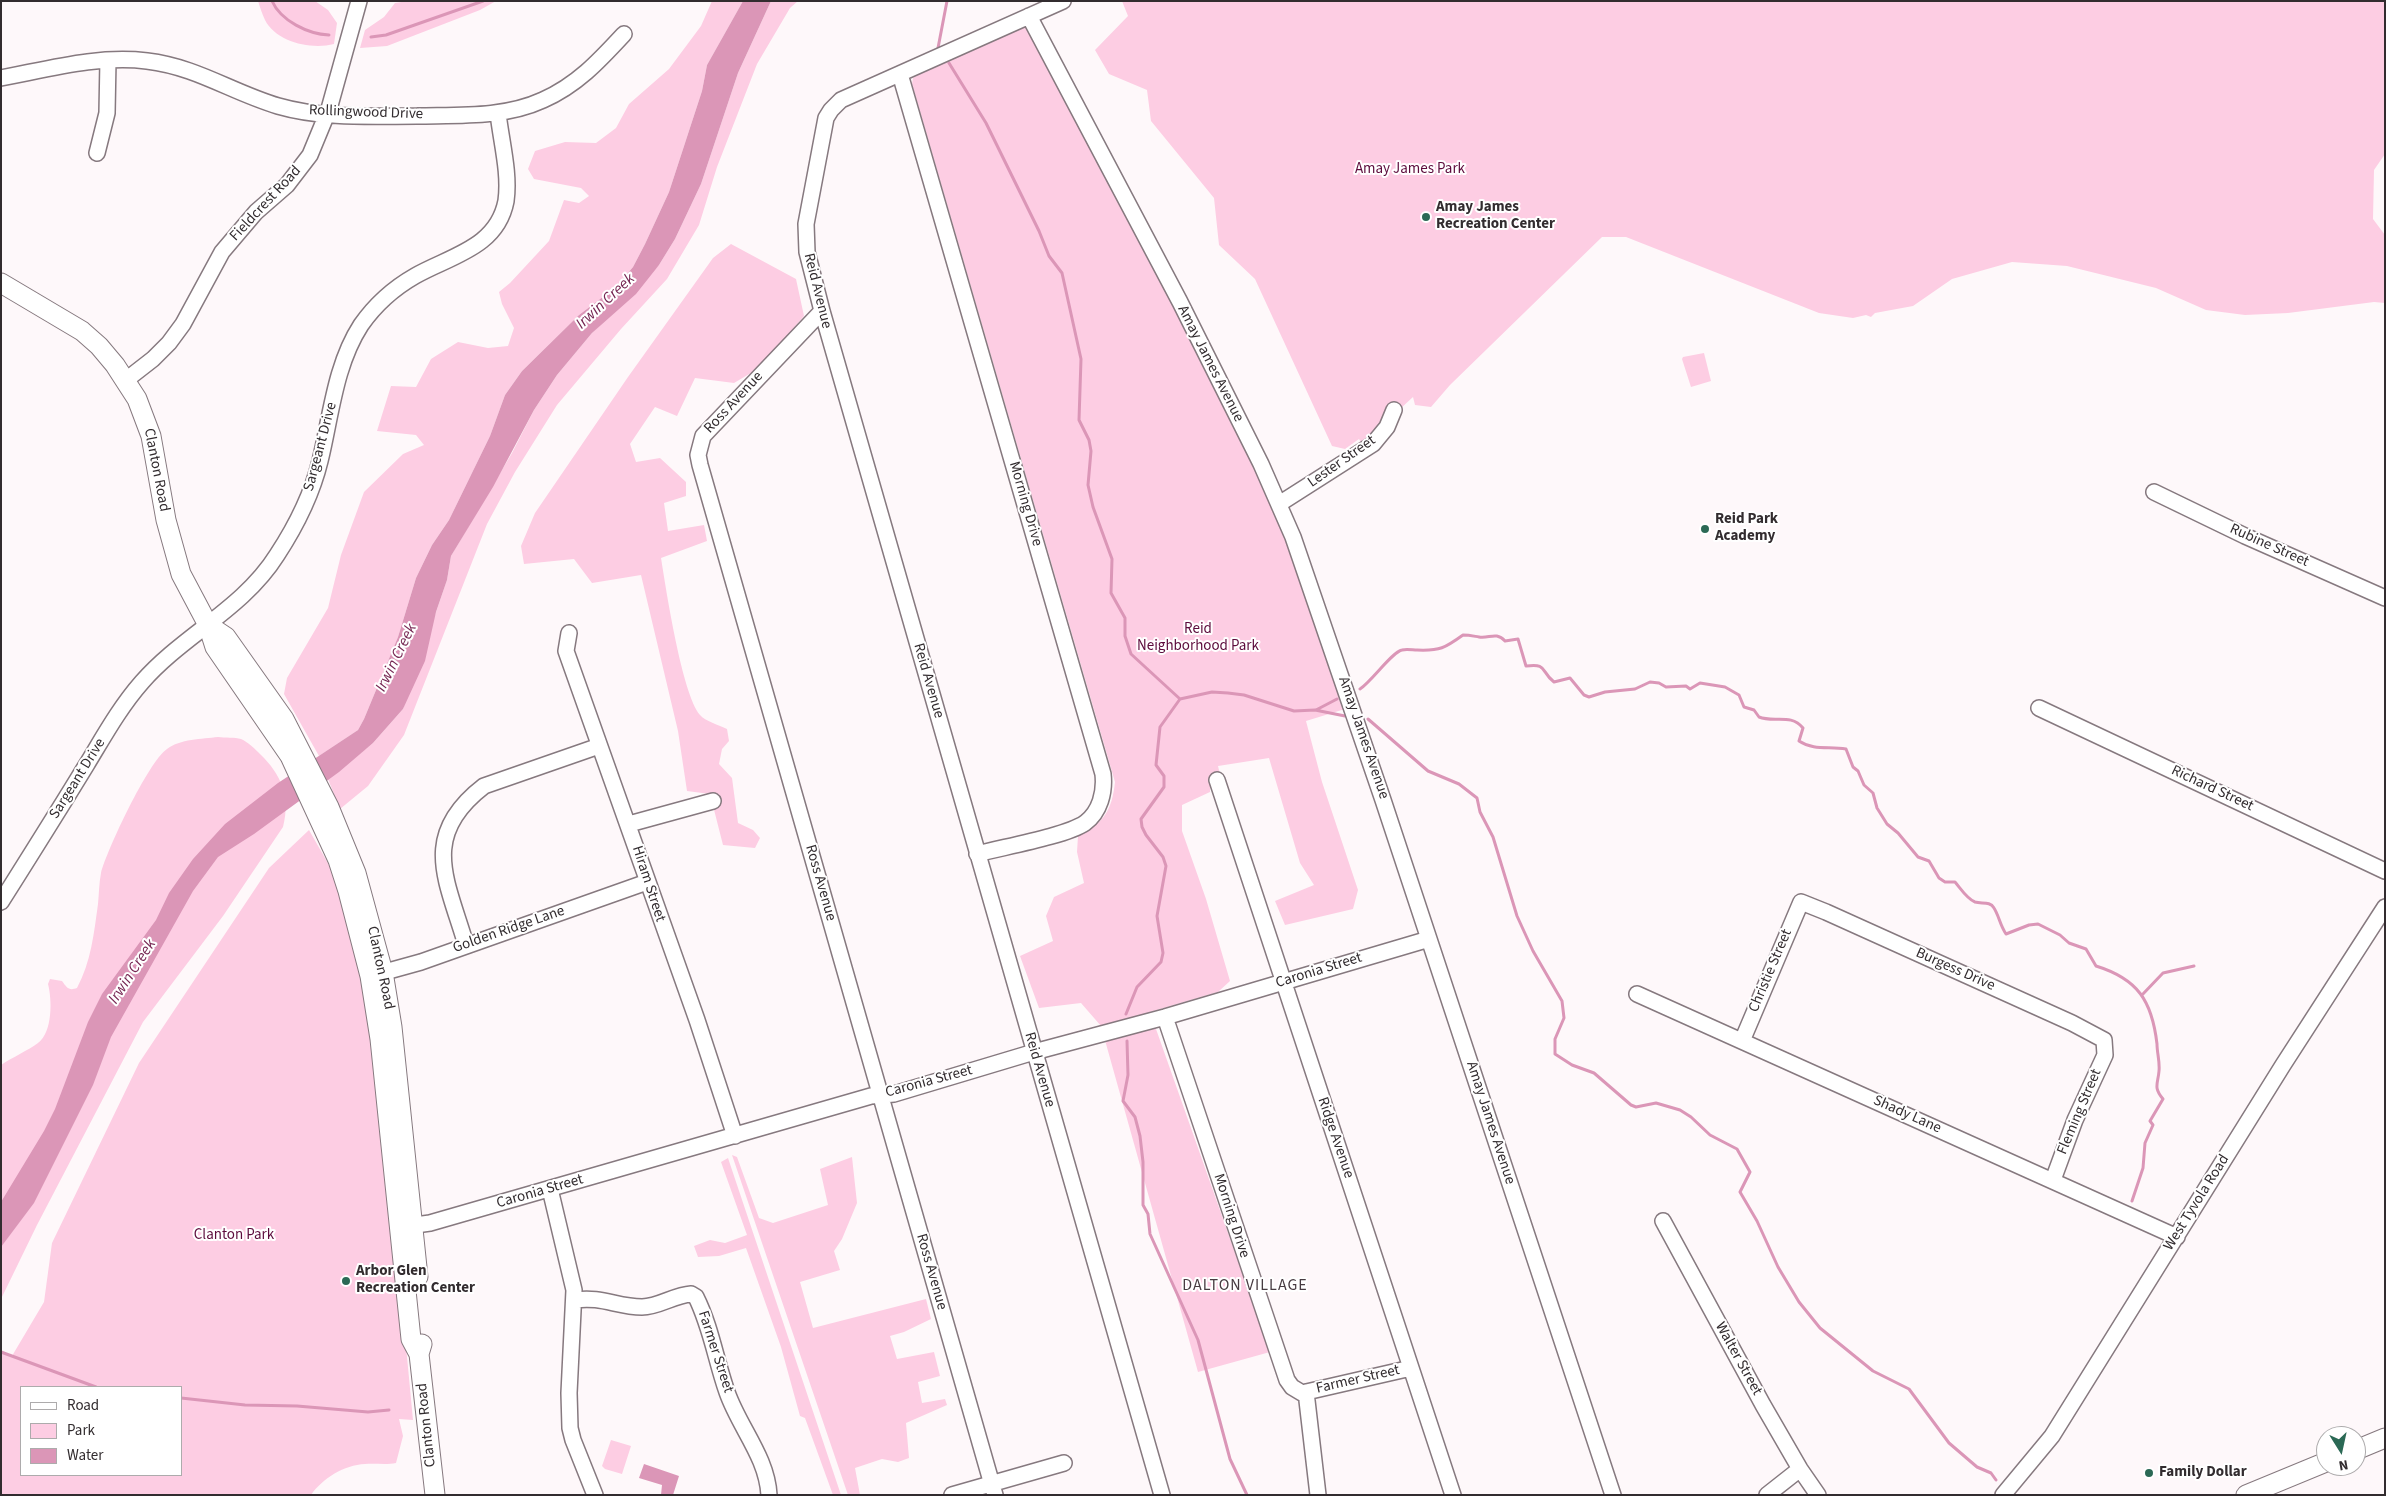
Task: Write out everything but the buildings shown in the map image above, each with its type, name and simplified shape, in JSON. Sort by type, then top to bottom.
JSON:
[{"type":"main road","name":"Clanton Road","points":[[1,283],[82,331],[99,346],[126,380],[142,408],[151,436],[166,520],[179,566],[193,599],[208,625],[215,647],[295,751],[356,874],[377,974],[392,1027],[406,1226],[424,1336],[419,1354],[434,1495]]},
{"type":"main road","points":[[2366,1446],[2385,1438]]},
{"type":"main road","points":[[2246,1495],[2316,1466]]},
{"type":"street","name":"Fieldcrest Road","points":[[126,380],[153,359],[169,343],[183,324],[208,275],[233,237],[302,168],[317,142],[359,1]]},
{"type":"street","name":"Reid Avenue","points":[[1063,1],[842,100],[831,110],[826,118],[805,238],[822,311],[1162,1495]]},
{"type":"street","name":"Amay James Avenue","points":[[1030,16],[1180,302],[1280,504],[1310,582],[1613,1495]]},
{"type":"street","name":"Rollingwood Drive","points":[[1,78],[82,62],[108,60],[146,61],[176,66],[277,105],[326,115],[375,116],[498,113],[533,104],[565,89],[593,68],[624,34]]},
{"type":"street","points":[[97,154],[108,113],[108,60]]},
{"type":"street","name":"Morning Drive","points":[[900,74],[1104,774],[1103,792],[1098,808],[1084,824],[1069,830],[977,854]]},
{"type":"street","name":"Sargeant Drive","points":[[1,902],[126,702],[160,662],[245,595],[264,574],[294,527],[310,491],[319,464],[341,366],[361,325],[392,292],[417,275],[470,250],[487,237],[499,220],[506,200],[507,185],[498,113]]},
{"type":"street","name":"Ross Avenue","points":[[822,311],[712,425],[703,436],[698,455],[994,1489]]},
{"type":"street","name":"Lester Street","points":[[1280,504],[1373,444],[1387,427],[1394,410]]},
{"type":"street","name":"Rubine Street","points":[[2154,492],[2245,536],[2385,598]]},
{"type":"street","name":"Hiram Street","points":[[569,633],[566,651],[629,824],[647,882],[698,1020],[734,1136]]},
{"type":"street","name":"Richard Street","points":[[2039,708],[2385,871]]},
{"type":"street","points":[[466,945],[444,876],[442,859],[445,836],[456,814],[471,796],[484,786],[599,746]]},
{"type":"street","name":"Ridge Avenue","points":[[1217,780],[1282,982],[1454,1495]]},
{"type":"street","points":[[629,824],[713,801]]},
{"type":"street","name":"Golden Ridge Lane","points":[[377,974],[421,962],[647,882]]},
{"type":"street","name":"Christie Street","points":[[1742,1041],[1801,902]]},
{"type":"street","name":"Burgess Drive","points":[[1801,902],[2072,1023],[2101,1037],[2105,1044]]},
{"type":"street","name":"West Tyvola Road","points":[[2003,1495],[2052,1436],[2278,1073],[2385,907]]},
{"type":"street","name":"Caronia Street","points":[[406,1226],[430,1223],[871,1096],[894,1094],[1034,1052],[1165,1017],[1429,938]]},
{"type":"street","name":"Shady Lane","points":[[1637,994],[2177,1237]]},
{"type":"street","name":"Morning Drive","points":[[1165,1017],[1286,1380],[1299,1392],[1306,1392]]},
{"type":"street","name":"Fleming Street","points":[[2053,1180],[2075,1120],[2105,1055],[2105,1044]]},
{"type":"street","points":[[550,1189],[573,1280],[575,1300],[568,1393],[570,1428],[595,1495]]},
{"type":"street","name":"Walter Street","points":[[1663,1221],[1800,1469],[1818,1495]]},
{"type":"street","name":"Farmer Street","points":[[575,1300],[593,1298],[639,1307],[650,1307],[685,1294],[692,1294],[696,1297],[714,1348],[727,1394],[765,1470],[769,1495]]},
{"type":"street","name":"Farmer Street","points":[[1306,1392],[1411,1368]]},
{"type":"street","points":[[1306,1392],[1318,1495]]},
{"type":"street","points":[[952,1495],[994,1489],[1064,1463]]},
{"type":"street","points":[[1768,1495],[1800,1469]]},
{"type":"green space","points":[[258,1],[315,1],[328,10],[337,23],[334,44],[325,46],[305,45],[277,34],[270,28],[264,18]]},
{"type":"green space","points":[[408,1],[496,1],[480,10],[387,46],[360,48],[365,30],[384,17],[395,3]]},
{"type":"green space","points":[[712,1],[743,1],[707,65],[702,91],[669,192],[645,244],[633,267],[616,287],[579,315],[522,371],[505,395],[490,436],[449,520],[432,545],[416,578],[398,637],[364,719],[358,730],[319,756],[284,694],[287,678],[328,608],[341,555],[364,492],[403,454],[424,445],[416,435],[377,431],[391,386],[416,387],[431,359],[458,342],[488,348],[508,346],[514,328],[502,304],[499,292],[510,283],[549,241],[564,200],[579,203],[589,196],[581,188],[534,179],[528,169],[535,151],[565,142],[596,143],[616,128],[629,104],[669,69],[701,26]]},
{"type":"green space","points":[[771,1],[798,1],[790,8],[757,64],[717,167],[699,225],[667,279],[621,329],[557,405],[515,472],[487,524],[404,735],[368,786],[340,809],[328,779],[373,743],[403,709],[447,580],[451,556],[512,453],[534,410],[557,375],[592,333],[659,265],[675,239],[701,184],[738,73]]},
{"type":"green space","name":"Amay James Park","points":[[1122,1],[2385,1],[2385,154],[2374,170],[2373,219],[2385,235],[2385,303],[2374,302],[2288,313],[2245,315],[2206,310],[2156,288],[2067,266],[2012,262],[1952,279],[1913,306],[1875,313],[1871,317],[1866,315],[1853,318],[1819,313],[1626,237],[1602,237],[1450,385],[1431,407],[1415,405],[1413,397],[1362,444],[1359,439],[1345,449],[1332,446],[1255,279],[1219,245],[1214,198],[1151,121],[1147,90],[1109,74],[1095,50],[1128,16]]},
{"type":"green space","name":"Reid Neighborhood Park","points":[[1029,24],[1176,306],[1270,494],[1345,709],[1306,721],[1322,782],[1358,890],[1353,909],[1285,925],[1275,901],[1314,885],[1300,863],[1269,758],[1218,766],[1221,779],[1210,782],[1210,792],[1182,805],[1182,831],[1206,899],[1230,981],[1218,992],[1150,1012],[1270,1352],[1198,1372],[1101,1026],[1081,1003],[1039,1008],[1020,956],[1053,941],[1046,916],[1054,897],[1084,883],[1077,852],[1078,836],[1094,826],[1105,815],[1112,800],[1115,782],[912,84],[913,78],[918,74]]},
{"type":"green space","points":[[731,244],[796,279],[804,316],[761,367],[734,383],[695,378],[677,416],[655,407],[630,444],[636,462],[660,458],[686,482],[686,496],[664,503],[668,531],[704,525],[707,541],[661,558],[676,640],[687,686],[700,715],[727,729],[729,741],[722,749],[719,764],[732,778],[738,823],[753,830],[760,838],[755,848],[723,845],[710,794],[687,791],[678,731],[641,575],[592,583],[574,559],[524,564],[521,546],[535,513],[628,377],[713,258]]},
{"type":"green space","points":[[1704,353],[1711,381],[1691,387],[1682,359],[1683,357]]},
{"type":"green space","points":[[218,737],[244,740],[274,770],[285,796],[286,806],[283,827],[223,916],[143,1022],[37,1225],[1,1299],[1,1065],[34,1046],[43,1038],[50,1015],[48,984],[50,979],[62,981],[70,989],[77,988],[86,968],[91,947],[101,873],[129,807],[159,757],[167,749],[178,743]]},
{"type":"green space","name":"Clanton Park","points":[[309,830],[337,879],[366,986],[398,1262],[413,1420],[399,1419],[403,1436],[396,1463],[365,1464],[349,1467],[328,1478],[311,1495],[1,1495],[1,1350],[12,1356],[44,1302],[52,1243],[139,1063],[269,868]]},
{"type":"green space","points":[[732,1155],[737,1157],[759,1218],[773,1223],[828,1205],[820,1169],[852,1157],[857,1203],[842,1239],[834,1251],[840,1270],[800,1282],[813,1328],[926,1299],[931,1319],[904,1332],[890,1336],[897,1359],[934,1352],[940,1376],[918,1382],[922,1403],[945,1399],[947,1405],[906,1423],[909,1458],[898,1462],[882,1459],[855,1468],[860,1495],[848,1495]]},
{"type":"green space","points":[[728,1158],[841,1495],[833,1495],[805,1418],[800,1416],[781,1347],[746,1248],[719,1256],[698,1257],[694,1246],[710,1240],[725,1243],[747,1235],[721,1162]]},
{"type":"green space","points":[[611,1440],[631,1446],[622,1474],[605,1469],[602,1466]]},
{"type":"water","name":"Irwin Creek","points":[[743,1],[771,1],[738,73],[701,184],[675,239],[659,265],[636,294],[592,333],[557,375],[534,410],[493,487],[451,556],[447,580],[436,612],[425,661],[403,709],[373,743],[339,772],[254,834],[218,857],[193,891],[111,1037],[93,1085],[34,1203],[1,1247],[1,1202],[44,1131],[55,1109],[88,1022],[102,994],[156,920],[169,893],[193,859],[225,824],[278,783],[358,730],[398,637],[416,578],[432,545],[449,520],[490,436],[505,395],[522,371],[579,315],[616,287],[633,267],[669,192],[702,91],[707,65]]},
{"type":"water","points":[[644,1464],[679,1476],[673,1495],[661,1495],[662,1485],[639,1478]]},
{"type":"waterway","points":[[272,1],[282,15],[296,25],[312,32],[329,35]]},
{"type":"waterway","points":[[371,37],[386,35],[483,1]]},
{"type":"waterway","points":[[938,48],[947,1]]},
{"type":"waterway","points":[[949,63],[986,123],[1039,231],[1049,256],[1062,273],[1081,359],[1079,420],[1089,440],[1091,451],[1088,485],[1093,507],[1112,559],[1111,593],[1125,618],[1125,636],[1131,654],[1180,699]]},
{"type":"waterway","points":[[1360,689],[1393,656],[1402,650],[1437,649],[1447,646],[1463,635],[1499,636],[1505,641],[1518,639],[1526,666],[1541,667],[1554,682],[1570,678],[1584,695],[1589,697],[1605,692],[1635,689],[1650,682],[1659,683],[1666,687],[1686,686],[1690,689],[1700,683],[1725,687],[1739,695],[1744,707],[1754,710],[1759,717],[1798,723],[1803,728],[1799,741],[1810,746],[1846,749],[1853,767],[1858,771],[1864,785],[1873,793],[1877,808],[1887,824],[1898,833],[1918,857],[1929,861],[1939,878],[1945,882],[1955,882],[1972,901],[1992,906],[2006,934],[2029,925],[2038,924],[2060,935],[2069,943],[2086,949],[2096,966],[2123,978],[2132,985],[2147,1004],[2155,1029],[2157,1044],[2159,1064],[2157,1088],[2163,1099],[2150,1121],[2153,1125],[2145,1143],[2143,1168],[2132,1201]]},
{"type":"waterway","points":[[1126,1014],[1137,987],[1161,962],[1163,953],[1157,916],[1166,866],[1163,857],[1146,835],[1141,819],[1164,787],[1164,776],[1156,765],[1160,727],[1180,699],[1212,692],[1228,693],[1244,695],[1294,711],[1315,710],[1345,716]]},
{"type":"waterway","points":[[1316,710],[1337,699]]},
{"type":"waterway","points":[[1368,719],[1428,771],[1459,784],[1477,798],[1480,812],[1493,837],[1517,916],[1533,951],[1562,1001],[1564,1018],[1555,1039],[1555,1054],[1572,1065],[1594,1073],[1631,1105],[1636,1107],[1656,1103],[1680,1110],[1691,1117],[1710,1135],[1737,1149],[1750,1172],[1740,1192],[1757,1221],[1778,1267],[1799,1302],[1820,1328],[1873,1371],[1909,1389],[1949,1443],[1977,1467],[1991,1473],[1996,1480]]},
{"type":"waterway","points":[[2142,995],[2163,973],[2194,966]]},
{"type":"waterway","points":[[1127,1041],[1128,1075],[1123,1101],[1135,1117],[1140,1136],[1143,1162],[1143,1205],[1148,1214],[1150,1234],[1198,1340],[1230,1459],[1247,1495]]},
{"type":"waterway","points":[[1,1352],[93,1386]]},
{"type":"waterway","points":[[182,1398],[245,1405],[297,1406],[368,1412],[389,1410]]},
{"type":"place","name":"Amay James Recreation Center","points":[[1426,217]]},
{"type":"place","name":"Reid Park Academy","points":[[1705,529]]},
{"type":"place","name":"Arbor Glen Recreation Center","points":[[346,1281]]},
{"type":"place","name":"Family Dollar","points":[[2149,1473]]},
{"type":"district","name":"DALTON VILLAGE","points":[[1245,1286]]}]
